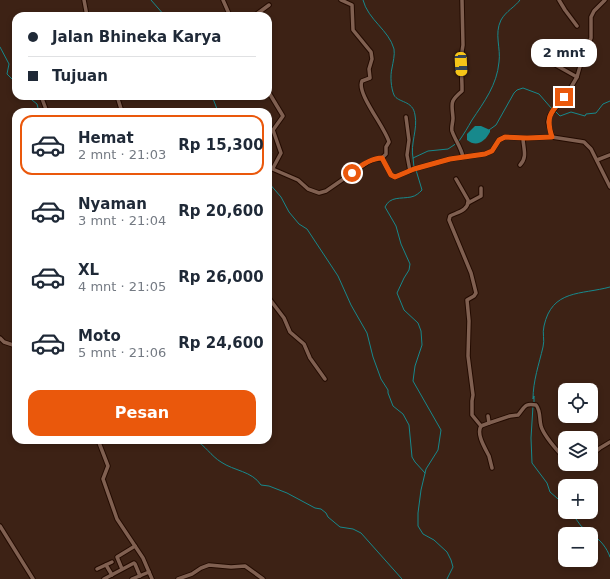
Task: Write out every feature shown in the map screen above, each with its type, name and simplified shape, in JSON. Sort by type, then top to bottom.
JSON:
[{"type":"street","points":[[84,0],[86,12]]},
{"type":"street","points":[[223,0],[228,12]]},
{"type":"street","points":[[272,97],[283,114],[283,117],[273,130],[281,153],[273,168],[298,180],[308,189],[319,193],[326,191],[368,162],[382,158],[386,154],[386,147],[389,142],[385,130],[365,100],[361,83],[362,80],[370,78],[369,66],[372,56],[368,48],[353,30],[352,5],[341,0]]},
{"type":"street","points":[[462,0],[464,45],[461,58],[462,91],[454,97],[452,102],[453,118],[451,129],[461,147],[463,157]]},
{"type":"street","points":[[559,0],[567,14],[577,26]]},
{"type":"street","points":[[552,137],[548,122],[550,115],[570,89],[577,77],[583,56],[591,38],[591,17],[594,11],[605,0]]},
{"type":"street","points":[[258,12],[269,5]]},
{"type":"street","points":[[545,59],[577,77]]},
{"type":"street","points":[[406,117],[409,140],[407,155],[410,171]]},
{"type":"street","points":[[382,158],[395,177],[444,160],[481,156],[490,152],[499,140],[505,137],[552,137],[584,141],[591,149],[610,187]]},
{"type":"street","points":[[520,164],[524,161],[525,157],[523,138]]},
{"type":"street","points":[[596,160],[610,155]]},
{"type":"street","points":[[456,179],[468,200],[468,203]]},
{"type":"street","points":[[481,188],[481,196],[468,203],[466,208],[450,216],[449,219],[471,273],[476,293],[467,300],[469,322],[468,356],[473,395],[472,415],[481,426]]},
{"type":"street","points":[[272,302],[284,318],[290,332],[306,347],[310,358],[325,379]]},
{"type":"street","points":[[0,338],[4,342],[12,345]]},
{"type":"street","points":[[481,426],[510,416],[518,415],[522,407],[535,404],[539,409],[542,429],[558,450]]},
{"type":"street","points":[[488,416],[489,424]]},
{"type":"street","points":[[481,426],[479,430],[492,468]]},
{"type":"street","points":[[598,450],[610,442]]},
{"type":"street","points":[[100,444],[108,464],[108,469],[103,479],[114,512],[142,558],[152,579]]},
{"type":"street","points":[[0,526],[33,579]]},
{"type":"street","points":[[122,569],[117,557],[135,546]]},
{"type":"street","points":[[96,569],[112,562]]},
{"type":"street","points":[[104,579],[135,563],[140,576]]},
{"type":"street","points":[[106,565],[112,575]]},
{"type":"street","points":[[178,579],[192,574],[201,568],[209,566],[245,566],[263,579]]},
{"type":"street","points":[[132,579],[149,572]]},
{"type":"water","points":[[475,126],[481,126],[490,130],[483,141],[477,143],[467,140],[467,134]]},
{"type":"waterway","points":[[151,0],[162,12]]},
{"type":"waterway","points":[[363,0],[369,13],[388,36],[394,49],[391,71],[392,89],[394,95],[396,98],[409,104],[414,110],[416,126],[412,147],[413,158]]},
{"type":"waterway","points":[[459,141],[485,100],[496,78],[499,57],[498,30],[501,20],[505,14],[520,0]]},
{"type":"waterway","points":[[0,47],[9,64],[7,74],[12,79]]},
{"type":"waterway","points":[[489,130],[496,125],[517,90],[523,88],[539,94],[552,109]]},
{"type":"waterway","points":[[32,100],[37,104],[38,108]]},
{"type":"waterway","points":[[214,100],[217,108]]},
{"type":"waterway","points":[[555,111],[560,116],[571,112],[585,116],[586,114],[596,113],[603,104],[610,101]]},
{"type":"waterway","points":[[414,167],[413,158],[428,151],[448,149],[457,143]]},
{"type":"waterway","points":[[416,170],[422,190],[413,197],[390,201],[385,207],[396,226],[401,244],[410,264],[409,270],[397,293],[404,310],[418,323],[421,331],[422,345],[415,366],[413,381],[441,430],[438,450],[426,469],[421,490],[418,526],[423,534],[434,540],[447,552],[453,567],[447,579]]},
{"type":"waterway","points":[[272,187],[281,197],[289,212],[299,224],[307,229],[338,276],[351,305],[367,333],[373,357],[381,379],[388,390],[393,406],[403,414],[409,425],[412,457],[425,473]]},
{"type":"waterway","points":[[534,403],[534,396],[533,399],[536,373],[544,344],[543,329],[548,314],[554,305],[569,296],[610,287]]},
{"type":"waterway","points":[[533,406],[531,438],[532,463],[547,483],[550,492],[558,499]]},
{"type":"waterway","points":[[201,444],[221,462],[248,474],[257,480],[261,485],[269,486],[287,493],[315,508],[321,509],[340,527],[353,529],[361,533],[402,579]]},
{"type":"waterway","points":[[576,519],[582,527]]},
{"type":"waterway","points":[[598,539],[603,544],[610,557]]},
{"type":"route","points":[[352,173],[368,162],[382,158],[384,159],[391,175],[395,177],[414,169],[457,157],[481,156],[492,151],[501,138],[511,136],[527,138],[552,137],[548,122],[549,117],[564,97]]}]
